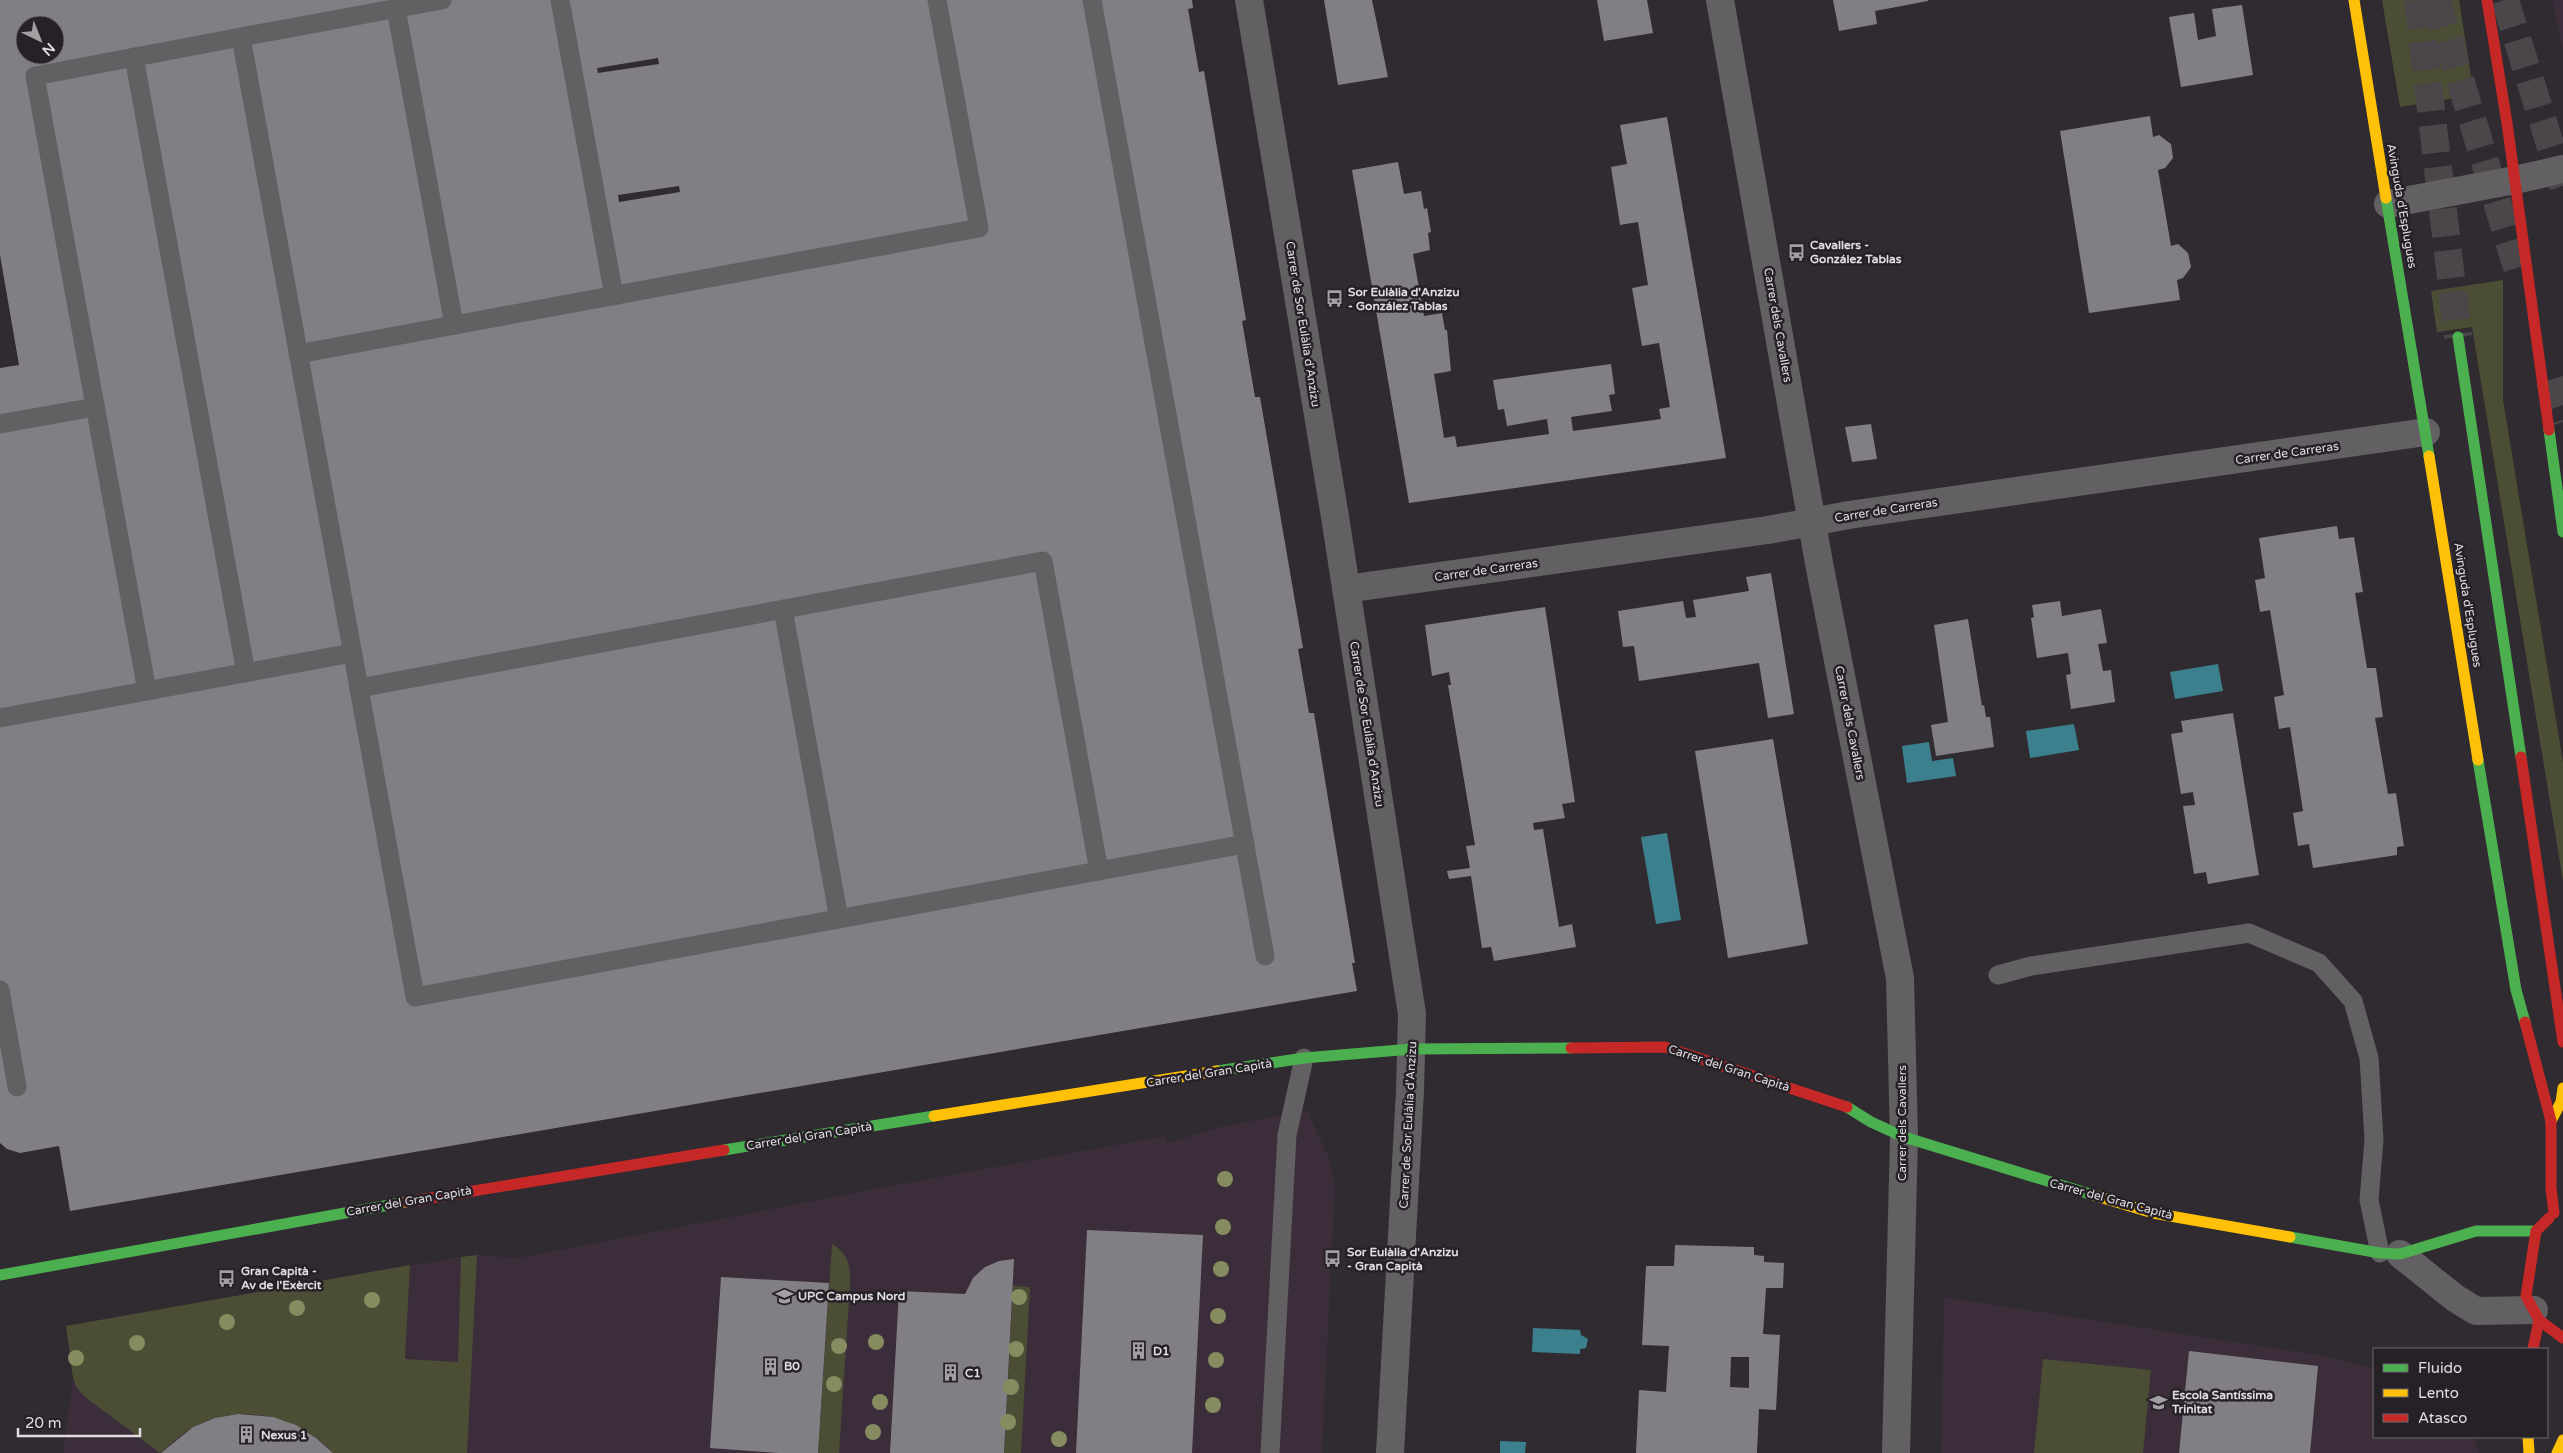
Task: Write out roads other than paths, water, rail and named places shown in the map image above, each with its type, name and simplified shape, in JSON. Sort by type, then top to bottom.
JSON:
[{"type":"main road","name":"Avinguda d'Esplugues","points":[[2354,0],[2516,990],[2551,1121],[2551,1188],[2559,1211],[2536,1231]]},
{"type":"main road","points":[[2486,0],[2515,180],[2563,532]]},
{"type":"main road","points":[[2458,337],[2563,1042]]},
{"type":"main road","name":"Carrer del Gran Capità","points":[[0,1275],[483,1188],[1304,1058],[1412,1049],[1665,1047],[1842,1104],[1871,1122],[1904,1137],[2153,1213],[2390,1253],[2476,1231],[2536,1231]]},
{"type":"main road","points":[[2551,1121],[2561,1102],[2563,1088]]},
{"type":"main road","points":[[2536,1231],[2526,1296],[2537,1315],[2563,1338]]},
{"type":"main road","points":[[2533,1348],[2537,1315]]},
{"type":"main road","points":[[2528,1438],[2529,1453]]},
{"type":"main road","points":[[2557,1453],[2563,1440]]},
{"type":"street","name":"Carrer de Sor Eulàlia d'Anzizu","points":[[1249,0],[1346,589],[1412,1014],[1412,1049],[1390,1453]]},
{"type":"street","name":"Carrer dels Cavallers","points":[[1720,0],[1813,522],[1900,978],[1904,1137],[1896,1453]]},
{"type":"street","points":[[2388,204],[2563,169]]},
{"type":"street","name":"Carrer de Carreras","points":[[1346,589],[2426,432]]},
{"type":"street","name":"Carrer del Gran Capità","points":[[2390,1253],[2476,1311],[2537,1315]]},
{"type":"lane","points":[[147,691],[35,76],[442,0]]},
{"type":"lane","points":[[560,0],[614,296]]},
{"type":"lane","points":[[298,354],[979,228],[938,0]]},
{"type":"lane","points":[[1092,0],[1265,956]]},
{"type":"lane","points":[[396,8],[454,325]]},
{"type":"lane","points":[[240,37],[415,997],[1245,844]]},
{"type":"lane","points":[[134,57],[246,673]]},
{"type":"lane","points":[[0,424],[95,407]]},
{"type":"lane","points":[[358,688],[1043,562],[1099,871]]},
{"type":"lane","points":[[783,610],[839,919]]},
{"type":"lane","points":[[0,718],[352,653]]},
{"type":"lane","points":[[1998,975],[2031,966],[2249,933],[2319,962],[2353,1001],[2369,1058],[2374,1139],[2369,1200],[2390,1253]]},
{"type":"lane","points":[[0,990],[17,1087]]},
{"type":"lane","points":[[1270,1453],[1287,1135],[1304,1058]]},
{"type":"water","points":[[2218,664],[2223,691],[2175,699],[2170,672]]},
{"type":"water","points":[[2074,724],[2079,750],[2030,758],[2026,731]]},
{"type":"water","points":[[1929,742],[1932,761],[1953,758],[1956,776],[1907,783],[1902,746]]},
{"type":"water","points":[[1667,833],[1681,920],[1656,924],[1641,837]]},
{"type":"water","points":[[1533,1328],[1580,1330],[1581,1335],[1588,1339],[1586,1348],[1580,1349],[1580,1354],[1532,1352]]},
{"type":"water","points":[[1500,1441],[1526,1442],[1525,1453],[1500,1453]]},
{"type":"tunnel","points":[[2418,0],[2458,337]]},
{"type":"tunnel","points":[[2436,0],[2521,281]]},
{"type":"tunnel","points":[[2505,0],[2563,186]]},
{"type":"tunnel","points":[[2550,380],[2563,422]]},
{"type":"place","name":"Cavallers - González Tablas","points":[[1796,252]]},
{"type":"place","name":"Sor Eulàlia d'Anzizu - González Tablas","points":[[1334,299]]},
{"type":"place","name":"Sor Eulàlia d'Anzizu - Gran Capità","points":[[1333,1259]]},
{"type":"place","name":"Gran Capità - Av de l'Exèrcit","points":[[227,1278]]},
{"type":"place","name":"UPC Campus Nord","points":[[784,1296]]},
{"type":"place","name":"D1","points":[[1139,1351]]},
{"type":"place","name":"B0","points":[[770,1366]]},
{"type":"place","name":"C1","points":[[951,1373]]},
{"type":"place","name":"Escola Santíssima Trinitat","points":[[2158,1402]]},
{"type":"place","name":"Nexus 1","points":[[247,1435]]}]
